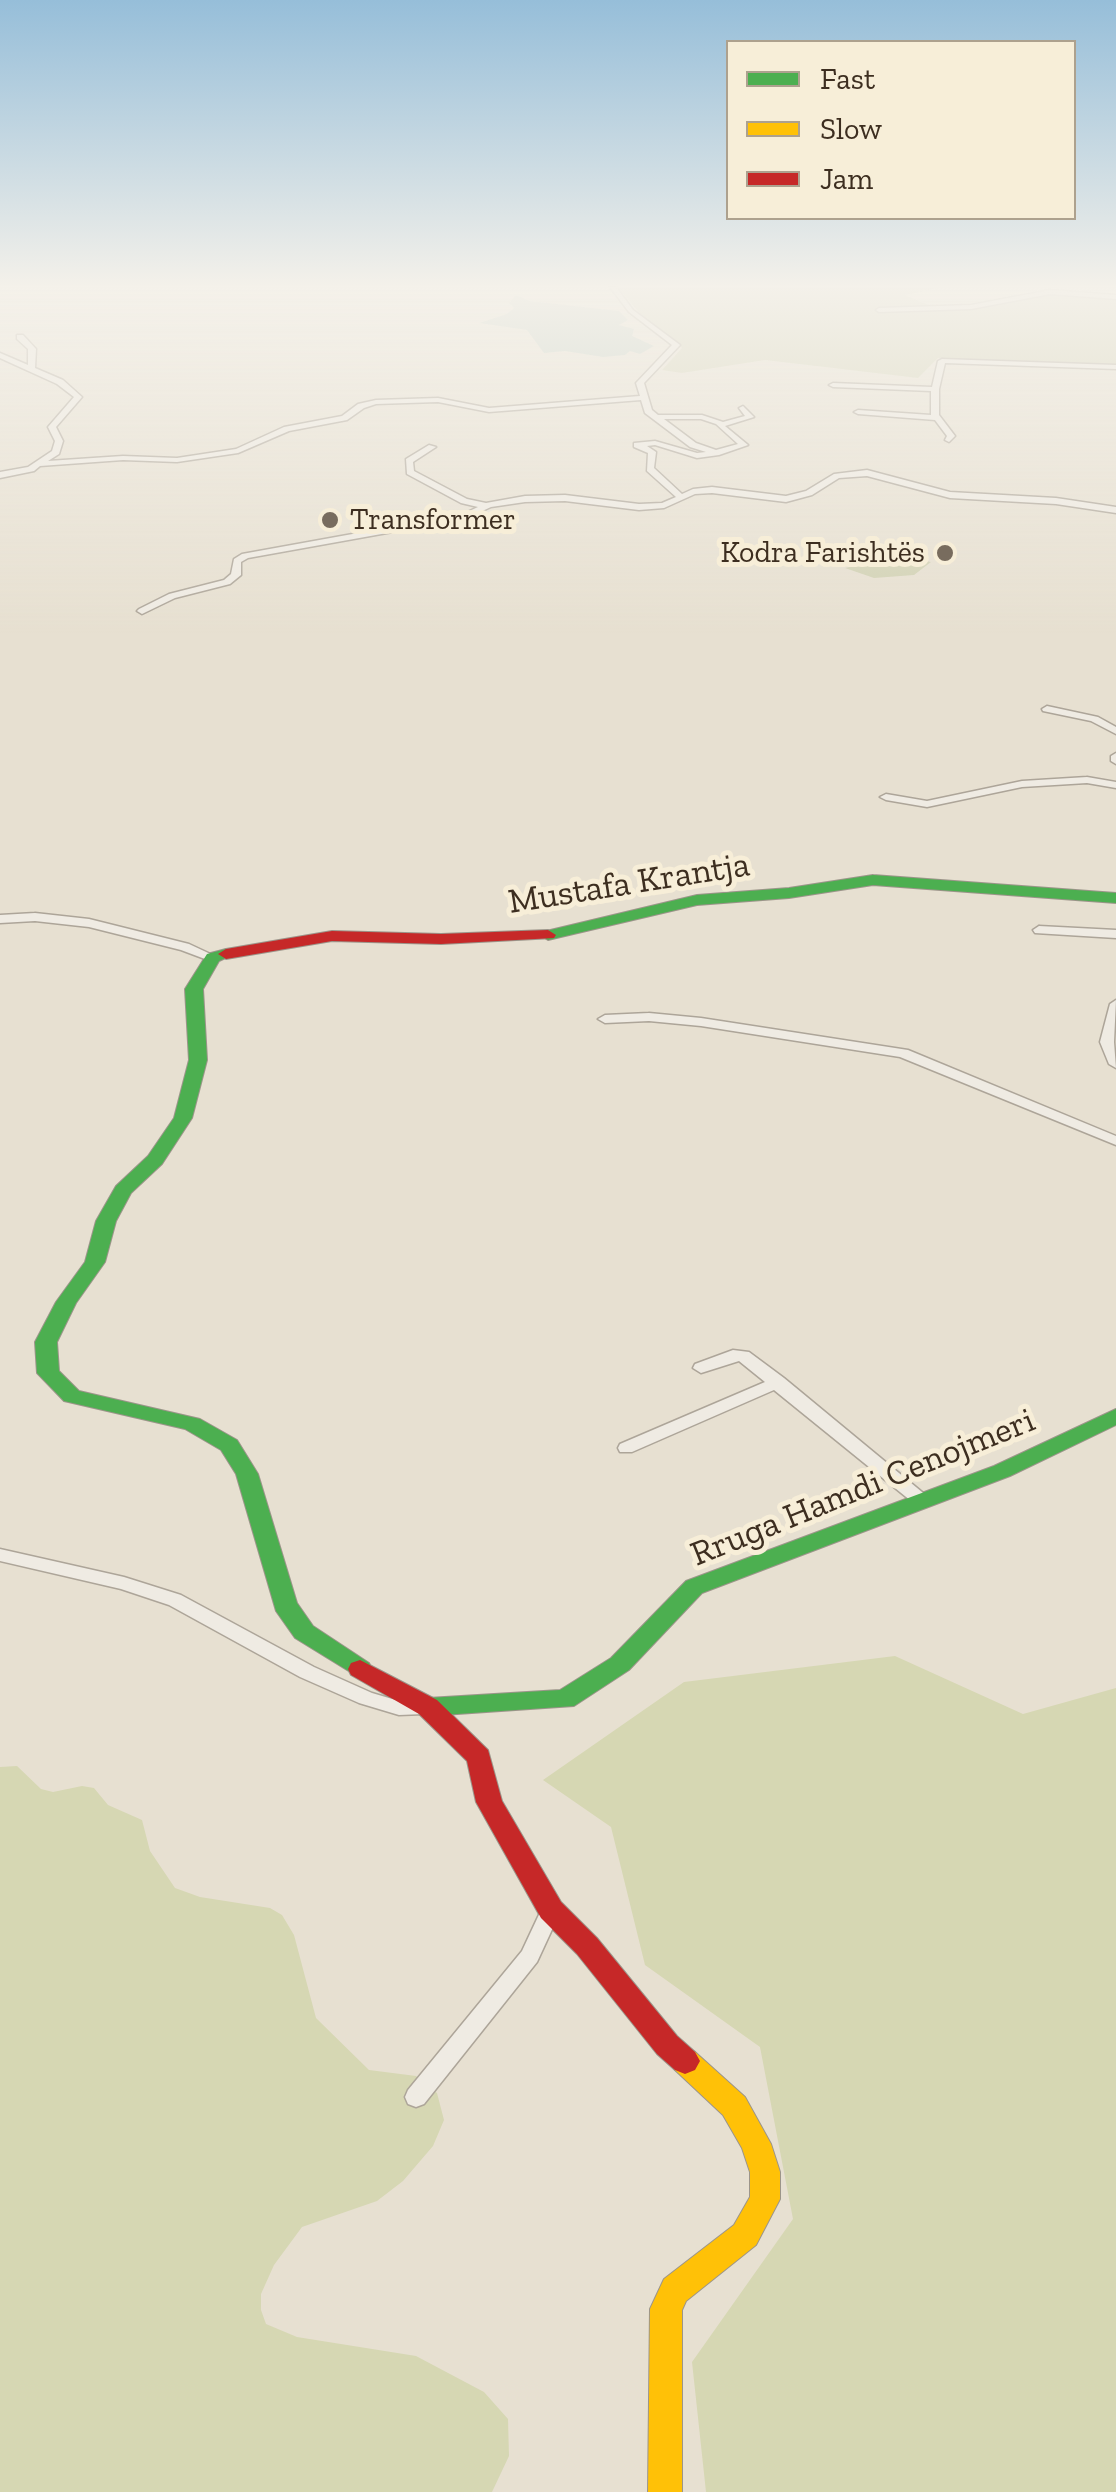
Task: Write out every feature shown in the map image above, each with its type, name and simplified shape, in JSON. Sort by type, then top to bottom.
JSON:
[{"type":"street","points":[[40,464],[58,447],[54,422],[75,403]]},
{"type":"street","points":[[0,475],[40,464],[124,458],[177,460],[238,451],[287,429],[344,418],[371,403]]},
{"type":"street","points":[[455,403],[489,410],[576,403]]},
{"type":"street","points":[[646,403],[648,411],[692,445],[716,454]]},
{"type":"street","points":[[937,403],[937,418],[951,436],[949,440]]},
{"type":"street","points":[[720,424],[750,418],[743,408]]},
{"type":"street","points":[[858,412],[937,418]]},
{"type":"street","points":[[660,417],[702,417],[720,424],[744,445],[696,456],[655,443],[636,445],[652,452],[650,468],[681,497]]},
{"type":"street","points":[[432,447],[409,461],[410,472],[464,501],[486,506]]},
{"type":"street","points":[[142,611],[172,596],[233,579],[237,561],[244,556],[464,516],[486,506],[543,497],[639,508],[712,490],[772,499],[797,498],[831,478],[867,473],[950,494],[1056,501],[1116,510]]},
{"type":"street","points":[[1046,710],[1094,718],[1116,730]]},
{"type":"street","points":[[886,798],[927,804],[1022,784],[1074,780],[1116,786]]},
{"type":"street","name":"Mustafa Krantja","points":[[213,958],[243,948],[332,936],[441,939],[553,935],[698,900],[789,893],[873,880],[1116,898]]},
{"type":"street","points":[[0,920],[35,917],[89,923],[185,946],[213,958],[194,989],[198,1060],[182,1118],[156,1160],[128,1181],[106,1221],[101,1251],[66,1302],[46,1342],[48,1373],[72,1396],[192,1424],[230,1445],[247,1474],[286,1605],[294,1620],[304,1632],[347,1661],[428,1706],[478,1756],[488,1802],[551,1910],[587,1946],[667,2046],[734,2106],[756,2144],[764,2172],[765,2199],[755,2222],[745,2235],[675,2290],[666,2309],[665,2492]]},
{"type":"street","points":[[1039,930],[1116,934]]},
{"type":"street","points":[[1116,1004],[1111,1011],[1107,1042],[1116,1064]]},
{"type":"street","points":[[605,1019],[649,1016],[903,1053],[1116,1141]]},
{"type":"street","points":[[701,1368],[733,1355],[743,1356],[922,1501]]},
{"type":"street","points":[[626,1448],[778,1382]]},
{"type":"street","name":"Rruga Hamdi Cenojmeri","points":[[428,1706],[526,1704],[565,1699],[620,1664],[694,1587],[1002,1471],[1116,1416]]},
{"type":"street","points":[[0,1555],[39,1561],[175,1600],[307,1672],[366,1698],[398,1708],[428,1706]]},
{"type":"street","points":[[416,2097],[530,1956],[551,1910]]},
{"type":"green space","points":[[899,556],[931,562],[914,575],[874,578],[845,568]]},
{"type":"green space","points":[[895,1656],[1023,1714],[1116,1688],[1116,2492],[706,2492],[692,2362],[793,2219],[760,2047],[645,1965],[611,1827],[543,1780],[684,1682]]},
{"type":"green space","points":[[17,1766],[41,1789],[53,1792],[82,1786],[94,1788],[108,1805],[142,1820],[150,1851],[175,1888],[200,1897],[270,1908],[282,1915],[294,1935],[316,2018],[369,2070],[416,2076],[437,2093],[444,2120],[433,2146],[403,2181],[377,2201],[302,2227],[274,2265],[261,2294],[261,2310],[266,2324],[297,2337],[416,2356],[484,2392],[508,2419],[509,2456],[492,2492],[0,2492],[0,1767]]},
{"type":"traffic: fast","points":[[548,935],[697,900],[789,893],[873,880],[1116,898]]},
{"type":"traffic: fast","points":[[226,954],[213,958],[194,989],[198,1060],[183,1118],[155,1160],[123,1190],[106,1221],[95,1262],[66,1302],[46,1342],[48,1373],[72,1396],[192,1424],[229,1445],[247,1474],[285,1605],[304,1632],[360,1669]]},
{"type":"traffic: fast","points":[[428,1707],[565,1699],[620,1664],[694,1587],[1002,1471],[1116,1416]]},
{"type":"traffic: slow","points":[[665,2492],[666,2309],[675,2290],[745,2235],[765,2199],[765,2172],[756,2144],[734,2106],[685,2061]]},
{"type":"traffic: jam","points":[[226,954],[332,936],[441,939],[548,935]]},
{"type":"traffic: jam","points":[[360,1669],[428,1707],[479,1757],[489,1802],[551,1910],[587,1946],[667,2045],[685,2061]]},
{"type":"place","name":"Transformer","points":[[330,520]]},
{"type":"place","name":"Kodra Farishtës","points":[[945,553]]}]
